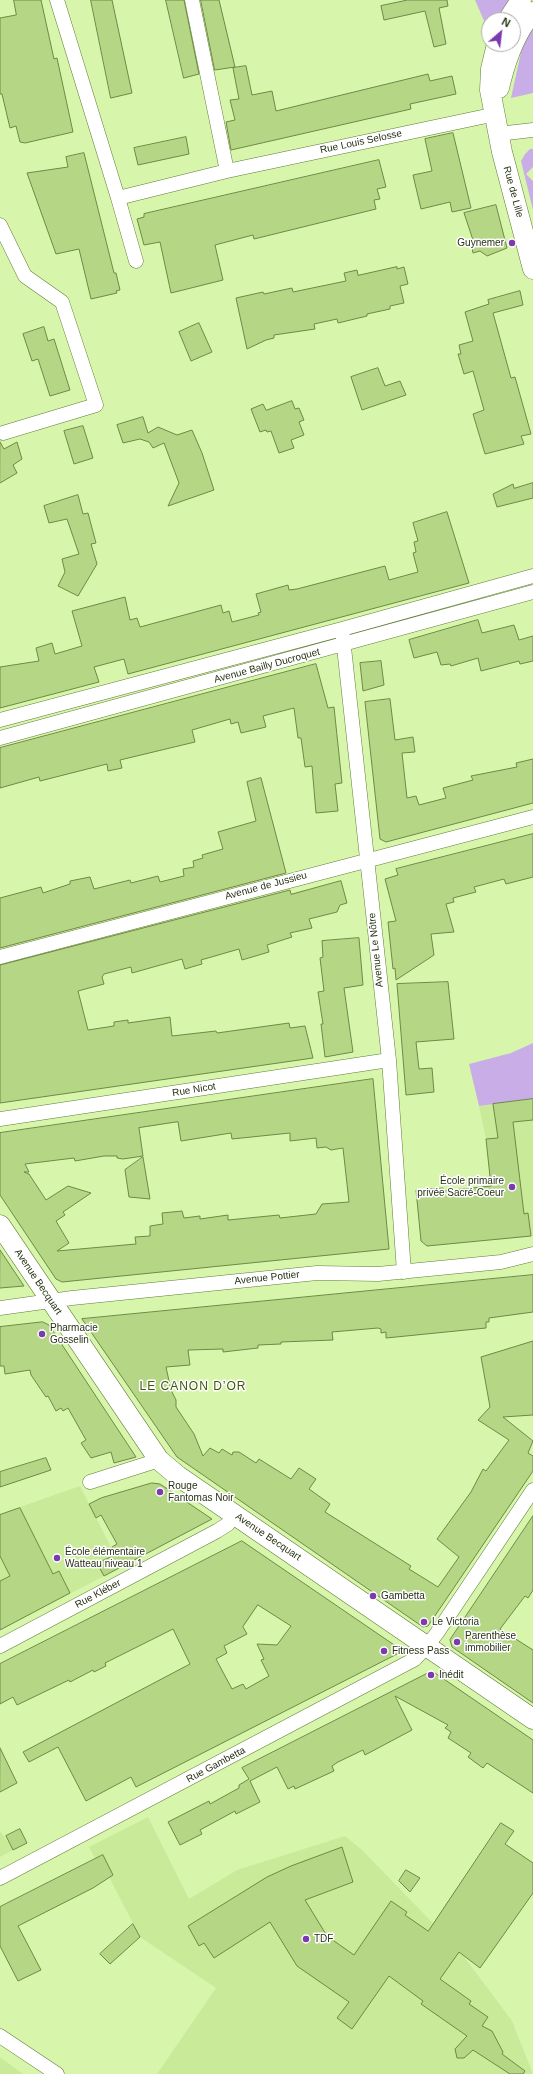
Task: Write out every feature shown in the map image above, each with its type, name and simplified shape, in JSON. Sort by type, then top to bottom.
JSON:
[{"type":"street","points":[[57,0],[136,261]]},
{"type":"street","points":[[192,0],[227,171]]},
{"type":"street","points":[[514,12],[522,0]]},
{"type":"street","name":"Rue de Lille","points":[[496,114],[499,87],[505,64],[520,30],[533,12]]},
{"type":"street","name":"Rue de Lille","points":[[495,52],[490,79],[498,134],[533,269]]},
{"type":"street","name":"Rue Louis Selosse","points":[[118,198],[227,171],[496,114]]},
{"type":"street","points":[[498,134],[533,130]]},
{"type":"street","points":[[0,225],[25,276],[62,302],[96,405],[3,433]]},
{"type":"street","name":"Avenue Bailly Ducroquet","points":[[0,720],[342,629],[533,576]]},
{"type":"street","name":"Avenue Bailly Ducroquet","points":[[0,738],[533,592]]},
{"type":"street","name":"Avenue Le Nôtre","points":[[342,629],[389,1060],[404,1272]]},
{"type":"street","name":"Avenue de Jussieu","points":[[0,957],[366,860],[533,818]]},
{"type":"street","name":"Rue Nicot","points":[[0,1120],[389,1060]]},
{"type":"street","name":"Avenue Becquart","points":[[0,1225],[159,1460],[178,1476],[533,1719]]},
{"type":"street","name":"Avenue Pottier","points":[[0,1308],[52,1301],[317,1273],[366,1274],[404,1272],[501,1262],[533,1254]]},
{"type":"street","points":[[90,1482],[159,1460]]},
{"type":"street","name":"Rue Gambetta","points":[[0,1878],[415,1659],[427,1646],[533,1490]]},
{"type":"street","name":"Rue Kléber","points":[[0,1646],[217,1531],[228,1524],[235,1515]]},
{"type":"street","points":[[0,2036],[57,2074]]},
{"type":"shaded area","points":[[475,0],[510,0],[501,12],[481,12],[481,14]]},
{"type":"shaded area","points":[[533,29],[533,93],[511,98],[523,43]]},
{"type":"shaded area","points":[[530,149],[533,149],[533,167],[526,174],[533,181],[533,210],[521,161]]},
{"type":"shaded area","points":[[533,1043],[533,1099],[479,1106],[469,1064],[511,1053]]},
{"type":"shaded area","name":"École primaire privée Sacré-Coeur","points":[[533,1099],[533,1236],[496,1240],[486,1139],[479,1106]]},
{"type":"shaded area","name":"École élémentaire Watteau niveau 1","points":[[80,1486],[116,1557],[104,1576],[0,1630],[0,1514]]},
{"type":"shaded area","points":[[148,1817],[189,1899],[237,1870],[345,1836],[361,1849],[459,1950],[512,2021],[533,2074],[157,2074],[216,1988],[140,1937],[109,1877],[106,1879],[89,1847]]},
{"type":"shaded area","points":[[0,1831],[13,1850],[0,1857]]},
{"type":"shaded area","points":[[0,2057],[23,2074],[0,2074]]},
{"type":"building","points":[[14,0],[41,0],[54,59],[57,58],[73,132],[25,143],[20,142],[16,126],[10,128],[2,94],[0,94],[0,18],[16,15]]},
{"type":"building","points":[[91,0],[112,0],[132,93],[111,98]]},
{"type":"building","points":[[166,0],[184,0],[199,74],[184,78]]},
{"type":"building","points":[[201,0],[219,0],[235,67],[215,70]]},
{"type":"building","points":[[408,0],[447,0],[448,6],[439,8],[446,44],[434,47],[425,11],[384,20],[381,6]]},
{"type":"building","points":[[246,66],[252,95],[272,91],[276,111],[428,74],[430,81],[452,76],[456,94],[410,104],[411,109],[231,150],[226,122],[235,120],[230,100],[239,99],[233,68]]},
{"type":"building","points":[[453,133],[471,208],[452,212],[450,202],[421,209],[413,175],[432,171],[425,139]]},
{"type":"building","points":[[186,137],[189,154],[138,165],[134,148]]},
{"type":"building","points":[[84,153],[114,273],[116,273],[120,290],[116,291],[117,293],[91,299],[79,249],[56,254],[27,173],[68,167],[66,157]]},
{"type":"building","points":[[379,160],[386,187],[377,189],[380,199],[374,200],[376,209],[254,239],[253,235],[215,245],[223,280],[171,293],[160,242],[144,245],[137,219],[144,217],[144,214]]},
{"type":"building","points":[[496,205],[507,248],[487,256],[480,251],[473,253],[471,243],[473,240],[464,213]]},
{"type":"building","points":[[397,267],[397,269],[404,267],[408,284],[400,286],[404,303],[390,306],[390,309],[367,314],[367,316],[338,323],[337,319],[314,324],[315,329],[274,335],[274,338],[247,349],[236,298],[292,288],[293,292],[346,281],[344,273],[357,270],[358,275]]},
{"type":"building","points":[[520,291],[523,305],[493,313],[511,378],[515,377],[531,434],[521,436],[524,444],[485,454],[473,414],[484,410],[473,371],[464,374],[458,354],[461,354],[459,345],[473,341],[465,312],[489,304],[488,300]]},
{"type":"building","points":[[199,323],[212,352],[191,361],[179,332]]},
{"type":"building","points":[[44,327],[48,341],[54,339],[70,390],[50,396],[38,359],[32,361],[23,334]]},
{"type":"building","points":[[378,368],[385,386],[400,381],[406,395],[362,410],[351,377]]},
{"type":"building","points":[[292,401],[295,409],[299,408],[304,420],[299,422],[304,435],[291,440],[294,448],[279,453],[271,431],[267,432],[266,430],[260,432],[251,409],[263,404],[266,410]]},
{"type":"building","points":[[143,417],[148,433],[158,427],[177,435],[192,430],[202,453],[214,490],[168,506],[179,483],[164,443],[153,448],[149,442],[140,439],[123,443],[117,425]]},
{"type":"building","points":[[83,426],[93,458],[74,464],[64,431]]},
{"type":"building","points":[[0,442],[4,449],[17,442],[22,459],[13,465],[17,473],[0,483]]},
{"type":"building","points":[[533,483],[533,498],[497,507],[493,494],[513,484],[514,488]]},
{"type":"building","points":[[78,495],[83,514],[88,513],[96,543],[91,544],[97,564],[78,596],[58,586],[65,572],[62,559],[79,554],[67,519],[49,523],[44,506]]},
{"type":"building","points":[[447,512],[469,583],[128,674],[124,659],[94,667],[99,682],[0,708],[0,667],[39,661],[36,648],[52,643],[55,654],[82,646],[72,611],[125,597],[130,620],[137,618],[140,627],[221,605],[223,613],[229,611],[232,622],[259,615],[258,613],[261,612],[256,594],[288,585],[289,590],[297,589],[385,566],[389,580],[418,572],[413,553],[416,552],[414,542],[418,541],[413,523]]},
{"type":"building","points":[[478,620],[482,633],[514,625],[519,640],[533,636],[533,661],[520,664],[519,661],[481,671],[478,658],[451,666],[450,664],[441,665],[437,652],[414,658],[409,640]]},
{"type":"building","points":[[381,661],[384,685],[363,691],[360,663]]},
{"type":"building","points":[[316,664],[328,708],[334,707],[342,783],[335,784],[338,811],[316,813],[312,766],[305,767],[301,738],[298,738],[294,708],[263,716],[266,727],[241,733],[238,722],[231,724],[230,719],[192,730],[195,742],[120,760],[122,768],[108,771],[107,764],[40,781],[39,777],[0,788],[0,748]]},
{"type":"building","points":[[390,699],[395,740],[413,737],[415,752],[402,753],[407,798],[416,796],[419,805],[446,798],[443,788],[473,780],[471,776],[517,767],[516,763],[533,759],[533,803],[386,842],[380,839],[365,702]]},
{"type":"building","points":[[261,778],[286,873],[0,948],[0,898],[41,887],[43,893],[70,884],[70,881],[90,877],[94,889],[130,880],[131,883],[158,876],[160,882],[184,876],[183,869],[194,867],[193,861],[203,858],[202,855],[223,849],[218,832],[256,821],[247,782]]},
{"type":"building","points":[[533,834],[533,877],[506,884],[504,879],[474,887],[476,892],[453,898],[454,902],[446,904],[454,932],[431,934],[434,955],[396,980],[395,968],[393,969],[388,922],[396,921],[385,879],[398,875],[396,869]]},
{"type":"building","points":[[341,881],[347,903],[340,905],[337,912],[309,919],[312,928],[290,933],[292,937],[267,945],[269,952],[242,960],[239,949],[201,960],[202,964],[185,969],[182,959],[132,973],[131,967],[104,974],[102,977],[104,984],[78,991],[88,1030],[114,1026],[114,1022],[128,1020],[128,1023],[170,1017],[172,1036],[216,1031],[217,1033],[289,1023],[290,1028],[305,1026],[313,1058],[0,1103],[0,965],[290,890],[291,894]]},
{"type":"building","points":[[359,938],[363,985],[344,988],[353,1052],[325,1057],[321,1024],[323,1024],[318,992],[324,991],[320,958],[323,957],[322,941]]},
{"type":"building","points":[[448,982],[454,1039],[416,1042],[419,1069],[432,1068],[434,1092],[406,1095],[397,984]]},
{"type":"building","points":[[373,1079],[389,1249],[62,1282],[56,1279],[0,1195],[0,1133]],"holes":[[[178,1122],[181,1141],[231,1133],[232,1139],[290,1133],[290,1141],[316,1138],[317,1148],[326,1147],[331,1150],[343,1148],[349,1202],[322,1204],[316,1214],[280,1218],[279,1215],[228,1220],[228,1215],[200,1219],[200,1216],[184,1218],[182,1211],[162,1213],[163,1224],[150,1226],[150,1236],[135,1237],[136,1244],[57,1251],[69,1243],[56,1221],[65,1215],[63,1212],[91,1193],[68,1186],[46,1200],[29,1174],[24,1172],[29,1172],[25,1164],[74,1158],[75,1161],[104,1156],[117,1156],[117,1158],[123,1159],[143,1156],[139,1128]]]},
{"type":"building","points":[[533,1099],[533,1120],[513,1122],[524,1214],[528,1213],[531,1236],[427,1246],[421,1241],[416,1190],[443,1188],[443,1191],[491,1186],[486,1139],[498,1138],[493,1104]]},
{"type":"building","points":[[143,1157],[150,1199],[129,1197],[125,1170]]},
{"type":"building","points":[[0,1250],[24,1286],[0,1288]]},
{"type":"building","points":[[533,1275],[533,1312],[489,1318],[489,1322],[486,1322],[486,1328],[386,1338],[386,1332],[381,1333],[381,1329],[378,1328],[332,1332],[333,1340],[281,1342],[281,1344],[258,1345],[258,1348],[223,1352],[223,1349],[188,1350],[190,1365],[166,1367],[171,1390],[176,1400],[176,1407],[194,1434],[203,1456],[210,1448],[219,1453],[222,1449],[232,1455],[233,1452],[239,1452],[256,1463],[259,1459],[291,1479],[299,1468],[316,1479],[309,1489],[330,1504],[325,1512],[411,1566],[409,1569],[438,1587],[459,1557],[437,1539],[471,1492],[483,1469],[486,1471],[509,1440],[478,1420],[490,1407],[481,1357],[533,1341],[533,1415],[503,1417],[533,1441],[528,1453],[533,1456],[533,1471],[428,1626],[423,1627],[177,1457],[82,1319]]},
{"type":"building","points":[[43,1322],[49,1325],[136,1457],[114,1463],[111,1452],[91,1458],[81,1443],[86,1440],[68,1408],[63,1411],[61,1408],[56,1411],[48,1396],[46,1397],[31,1375],[30,1370],[5,1374],[4,1366],[0,1366],[0,1327]]},
{"type":"building","points":[[46,1458],[51,1470],[0,1487],[0,1472]]},
{"type":"building","points":[[152,1483],[160,1484],[212,1519],[104,1576],[97,1563],[115,1555],[112,1547],[117,1544],[101,1515],[96,1518],[89,1504],[101,1498]]},
{"type":"building","points":[[20,1508],[53,1574],[59,1571],[70,1593],[0,1630],[0,1581],[10,1576],[0,1556],[0,1515]]},
{"type":"building","points":[[533,1516],[533,1590],[528,1598],[525,1596],[500,1629],[533,1650],[533,1703],[452,1647],[450,1640]]},
{"type":"building","points":[[242,1541],[403,1651],[136,1787],[131,1777],[86,1801],[58,1747],[29,1762],[23,1752],[190,1664],[173,1629],[105,1663],[106,1666],[94,1672],[93,1670],[70,1682],[69,1680],[17,1705],[13,1697],[0,1704],[0,1664]],"holes":[[[258,1605],[291,1626],[277,1645],[257,1644],[264,1659],[261,1660],[269,1676],[246,1689],[243,1684],[232,1689],[216,1659],[227,1653],[224,1646],[247,1634],[243,1627]]]},
{"type":"building","points":[[428,1673],[435,1673],[533,1740],[533,1793],[487,1763],[483,1768],[468,1757],[471,1753],[448,1738],[451,1732],[445,1728],[448,1725],[395,1696],[412,1730],[365,1755],[363,1750],[338,1762],[332,1766],[334,1771],[295,1789],[294,1786],[288,1789],[277,1767],[250,1781],[260,1802],[236,1814],[235,1811],[200,1830],[202,1834],[180,1845],[168,1822],[209,1801],[210,1804],[239,1788],[239,1785],[249,1779],[242,1768]]},
{"type":"building","points":[[0,1748],[17,1783],[0,1792]]},
{"type":"building","points":[[501,1823],[514,1831],[505,1844],[533,1863],[533,1893],[480,1968],[459,1952],[440,1979],[471,2001],[469,2004],[488,2017],[482,2026],[492,2031],[503,2052],[502,2054],[525,2071],[523,2074],[510,2074],[473,2050],[464,2058],[457,2058],[455,2049],[467,2036],[421,2004],[423,2001],[389,1976],[352,2029],[337,2018],[349,2002],[297,1966],[270,1922],[214,1958],[204,1943],[199,1946],[188,1926],[267,1877],[291,1866],[342,1847],[353,1882],[305,1900],[327,1936],[354,1955],[391,1901],[407,1912],[405,1915],[428,1931]]},
{"type":"building","points":[[20,1829],[27,1843],[13,1850],[6,1836]]},
{"type":"building","points":[[103,1855],[113,1875],[93,1888],[18,1926],[41,1970],[18,1981],[0,1946],[0,1907]]},
{"type":"building","points":[[406,1870],[420,1878],[410,1892],[399,1881]]},
{"type":"building","points":[[133,1924],[140,1937],[110,1964],[100,1954]]},
{"type":"place","name":"Guynemer","points":[[512,243]]},
{"type":"place","name":"École primaire privée Sacré-Coeur","points":[[512,1187]]},
{"type":"place","name":"Pharmacie Gosselin","points":[[42,1334]]},
{"type":"place","name":"Rouge Fantomas Noir","points":[[160,1492]]},
{"type":"place","name":"École élémentaire Watteau niveau 1","points":[[57,1558]]},
{"type":"place","name":"Gambetta","points":[[373,1596]]},
{"type":"place","name":"Le Victoria","points":[[424,1622]]},
{"type":"place","name":"Parenthèse immobilier","points":[[457,1642]]},
{"type":"place","name":"Fitness Pass","points":[[384,1651]]},
{"type":"place","name":"Inédit","points":[[431,1675]]},
{"type":"place","name":"TDF","points":[[306,1939]]},
{"type":"district","name":"LE CANON D’OR","points":[[193,1387]]}]
